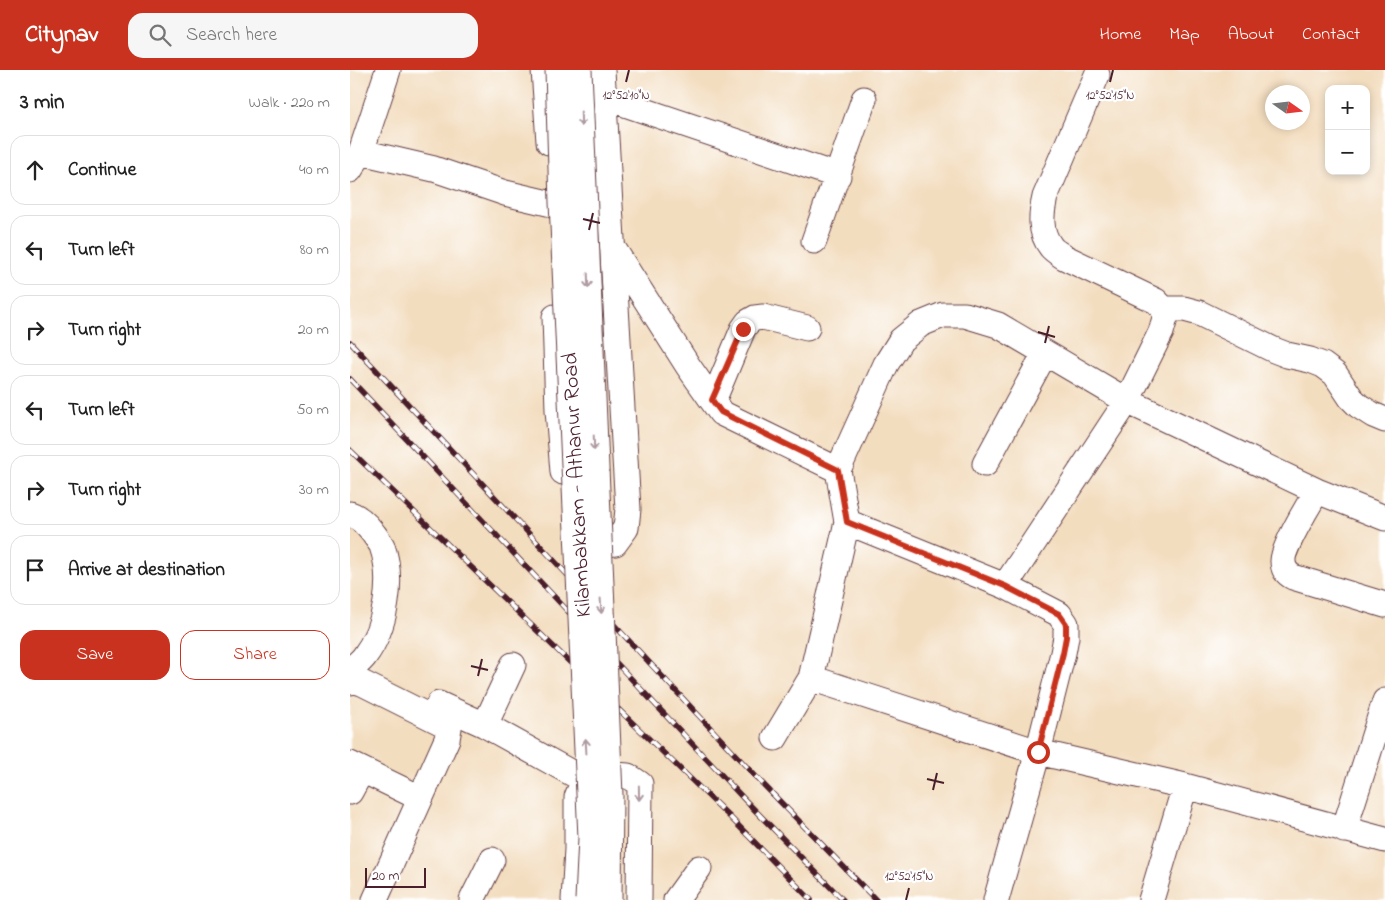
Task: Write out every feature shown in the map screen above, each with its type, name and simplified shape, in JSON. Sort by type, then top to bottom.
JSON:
[{"type":"street","points":[[388,70],[356,161],[434,170],[505,193],[552,204],[612,246],[688,366],[721,412],[838,470]]},
{"type":"street","points":[[544,70],[552,204],[558,410],[567,516],[574,529],[585,539],[599,545],[614,544],[626,528],[628,509],[602,70]]},
{"type":"street","name":"Kilambakkam - Athanur Road","points":[[558,70],[562,212],[591,838],[588,900]]},
{"type":"street","name":"Kilambakkam - Athanur Road","points":[[579,70],[610,795],[610,900]]},
{"type":"street","points":[[1005,586],[1127,402],[1161,332],[1165,318],[1164,309],[1156,301],[1064,257],[1051,247],[1044,232],[1041,215],[1045,197],[1097,75]]},
{"type":"street","points":[[604,97],[838,176]]},
{"type":"street","points":[[814,241],[864,99]]},
{"type":"street","points":[[1164,309],[1192,310],[1274,350],[1310,360],[1323,366],[1335,374],[1350,398],[1359,406],[1385,420]]},
{"type":"street","points":[[775,738],[811,678],[847,522],[838,470],[886,364],[901,340],[921,324],[943,315],[965,316],[998,325],[1127,402],[1316,491],[1385,518]]},
{"type":"street","points":[[712,400],[743,329],[748,322],[755,318],[763,317],[807,328]]},
{"type":"street","points":[[985,464],[1045,353]]},
{"type":"street","points":[[1316,491],[1285,548],[1282,561],[1287,574],[1385,604]]},
{"type":"street","points":[[350,514],[355,515],[367,526],[381,544],[388,571],[386,603],[379,630],[364,657],[350,671]]},
{"type":"street","points":[[847,522],[1005,586],[1059,614],[1066,624],[1063,653],[1038,752],[996,900]]},
{"type":"street","points":[[485,725],[513,665]]},
{"type":"street","points":[[811,678],[1038,752],[1185,786],[1385,840]]},
{"type":"street","points":[[350,682],[362,683],[449,728],[447,738],[375,900]]},
{"type":"street","points":[[439,704],[485,725],[584,780],[615,775],[628,776],[640,784],[639,900]]},
{"type":"street","points":[[1344,830],[1385,704]]},
{"type":"street","points":[[350,792],[356,767],[420,798]]},
{"type":"street","points":[[574,900],[577,849],[577,797],[584,780]]},
{"type":"street","points":[[1151,900],[1185,786]]},
{"type":"street","points":[[472,900],[492,860]]},
{"type":"street","points":[[676,900],[699,868]]},
{"type":"railway","points":[[350,342],[759,780],[876,900]]},
{"type":"railway","points":[[350,379],[744,799],[843,900]]},
{"type":"railway","points":[[350,450],[730,817],[811,900]]},
{"type":"route","points":[[743,329],[712,400],[721,412],[838,470],[847,522],[1005,586],[1059,614],[1066,624],[1063,653],[1038,752]]}]
